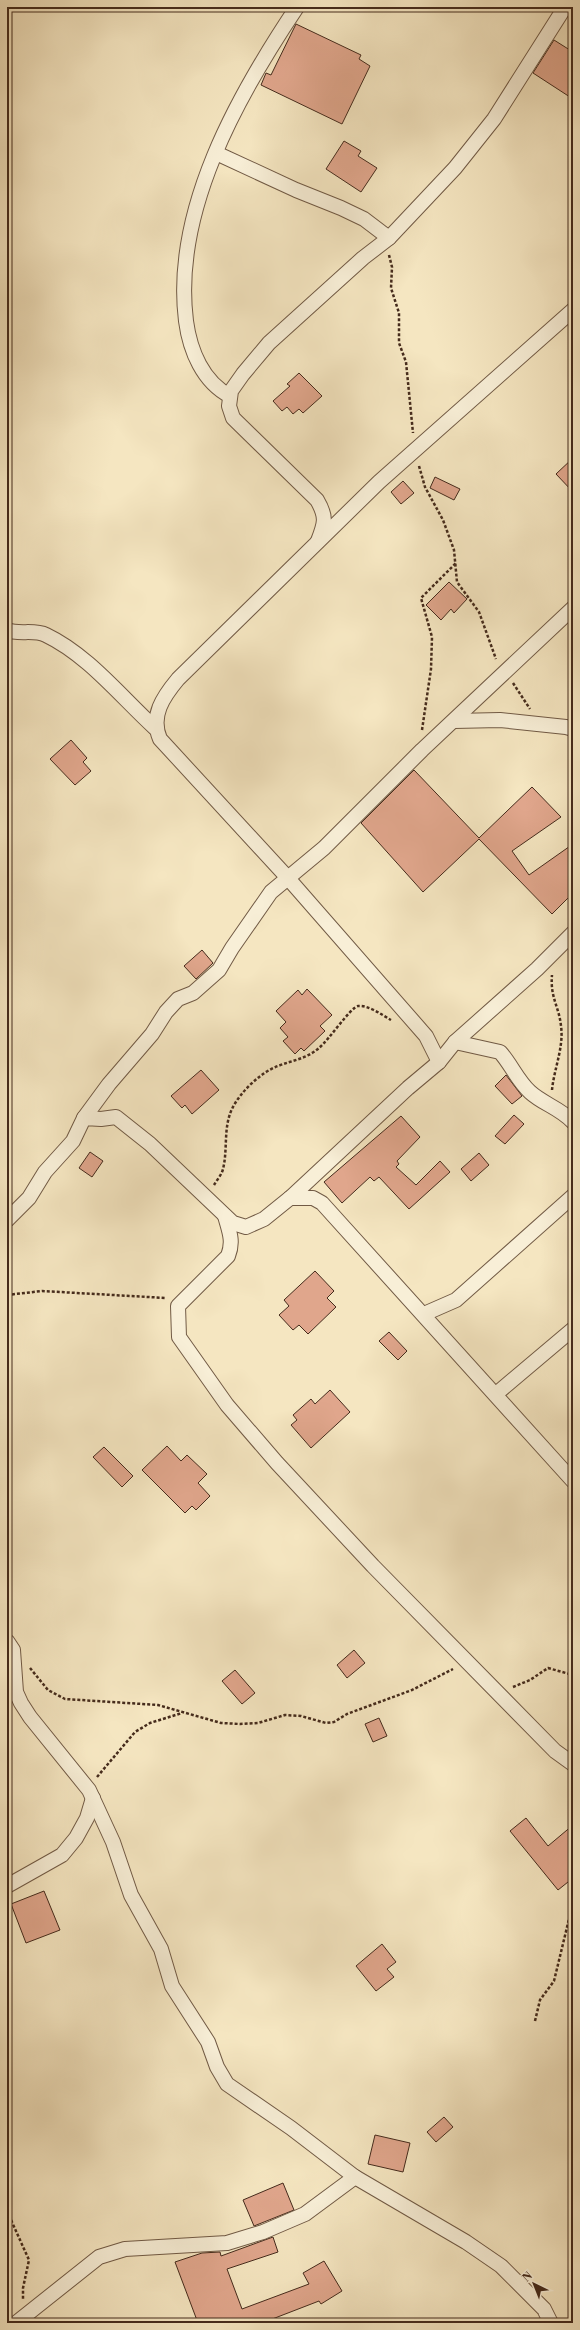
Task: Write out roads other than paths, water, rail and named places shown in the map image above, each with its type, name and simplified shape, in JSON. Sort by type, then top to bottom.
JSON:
[{"type":"street","points":[[230,396],[220,391],[211,382],[193,353],[185,313],[185,269],[189,236],[216,153],[242,97],[296,7]]},
{"type":"street","points":[[317,543],[324,526],[324,512],[316,500],[232,418],[229,406],[231,391],[269,343],[363,258],[386,240],[455,168],[494,119],[565,7]]},
{"type":"street","points":[[216,153],[364,219],[386,240]]},
{"type":"street","points":[[155,728],[158,711],[165,695],[178,679],[414,450],[573,310]]},
{"type":"street","points":[[7,1220],[28,1198],[45,1172],[73,1141],[84,1118],[108,1084],[152,1034],[166,1012],[178,999],[193,993],[219,970],[256,912],[271,892],[287,877],[324,848],[422,750],[573,608]]},
{"type":"street","points":[[7,630],[45,634],[56,641],[108,682],[155,728],[160,739],[287,877],[426,1036],[439,1062]]},
{"type":"street","points":[[454,721],[500,720],[573,730]]},
{"type":"street","points":[[84,1118],[101,1119],[116,1117],[150,1144],[207,1200],[233,1223],[246,1227],[264,1219],[290,1198],[408,1088],[439,1062],[455,1042],[551,955],[573,933]]},
{"type":"street","points":[[455,1042],[500,1052],[519,1081],[531,1094],[561,1110],[573,1122]]},
{"type":"street","points":[[424,1314],[456,1300],[573,1196]]},
{"type":"street","points":[[290,1198],[313,1198],[322,1203],[424,1314],[573,1481]]},
{"type":"street","points":[[225,1216],[232,1237],[228,1256],[178,1306],[179,1337],[227,1404],[277,1463],[352,1543],[555,1751],[573,1764]]},
{"type":"street","points":[[496,1394],[573,1329]]},
{"type":"street","points":[[10,1646],[12,1695],[91,1794],[113,1842],[131,1895],[161,1949],[172,1986],[208,2042],[217,2067],[227,2084],[291,2128],[355,2177],[466,2242],[501,2266],[544,2309],[551,2323]]},
{"type":"street","points":[[7,1885],[62,1855],[76,1838],[87,1818],[91,1794]]},
{"type":"street","points":[[19,2320],[91,2262],[107,2254],[125,2249],[227,2243],[263,2232],[305,2214],[355,2177]]}]
